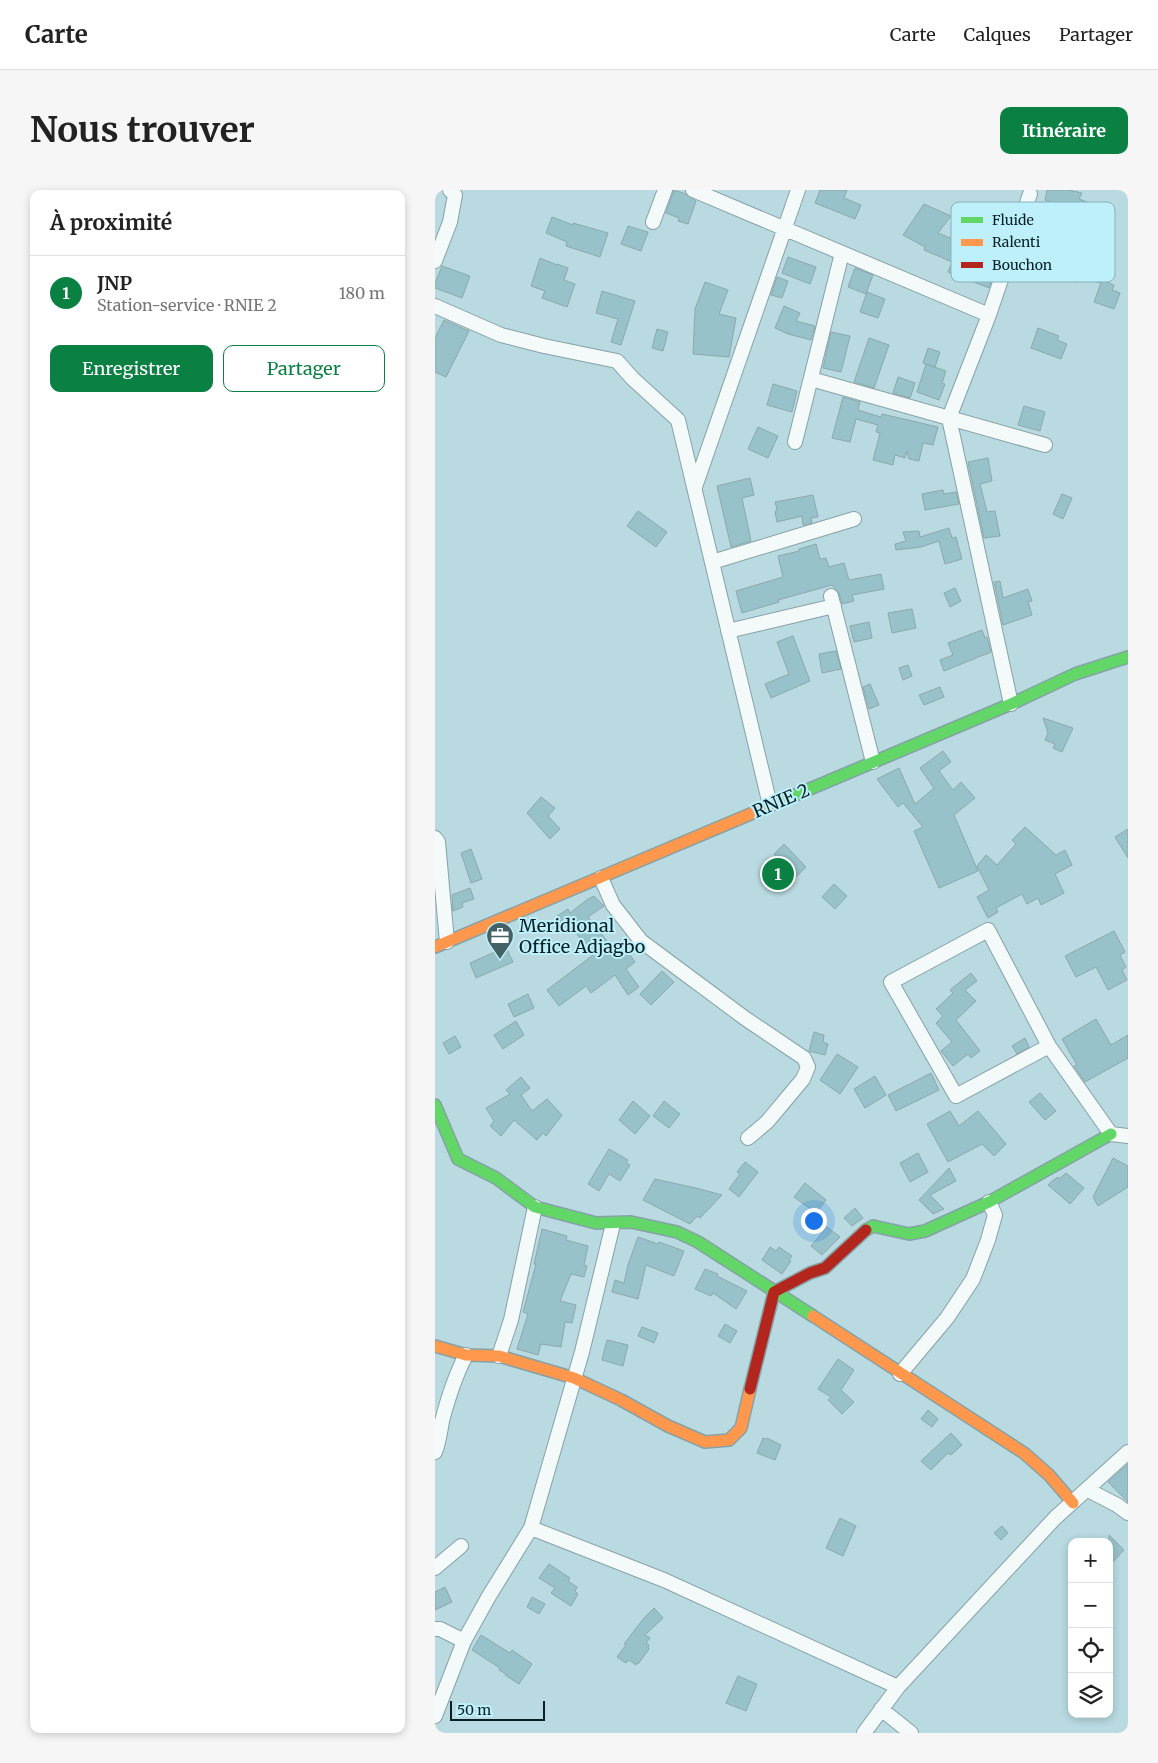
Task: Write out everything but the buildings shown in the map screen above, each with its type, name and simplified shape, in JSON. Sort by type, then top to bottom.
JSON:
[{"type":"main road","name":"RNIE 2","points":[[441,944],[1011,704],[1075,674],[1128,657]]},
{"type":"main road","points":[[435,1105],[458,1159],[496,1178],[535,1207],[596,1223],[631,1222],[646,1224],[677,1232],[699,1242],[900,1374],[938,1396],[1025,1453],[1049,1475],[1073,1503]]},
{"type":"main road","points":[[435,1346],[466,1355],[499,1356],[574,1378],[621,1400],[668,1426],[705,1442],[729,1440],[741,1428],[775,1292],[791,1282],[825,1268],[863,1232],[873,1226],[909,1234],[925,1231],[989,1202],[1111,1134]]},
{"type":"street","points":[[435,261],[450,222],[455,195],[449,190]]},
{"type":"street","points":[[653,222],[665,190]]},
{"type":"street","points":[[693,190],[989,315]]},
{"type":"street","points":[[695,487],[798,190]]},
{"type":"street","points":[[1027,202],[1030,194]]},
{"type":"street","points":[[795,442],[842,253]]},
{"type":"street","points":[[1000,282],[949,418],[1011,704]]},
{"type":"street","points":[[435,306],[501,335],[617,361],[632,378],[679,420],[770,806]]},
{"type":"street","points":[[811,379],[1045,445]]},
{"type":"street","points":[[712,562],[854,519]]},
{"type":"street","points":[[728,630],[832,601],[873,762]]},
{"type":"street","points":[[435,838],[438,842],[441,944]]},
{"type":"street","points":[[601,878],[613,905],[641,941],[746,1019],[804,1058],[808,1067],[803,1079],[767,1122],[748,1138]]},
{"type":"street","points":[[1049,1046],[956,1096],[891,982],[988,930],[1049,1046],[1111,1134],[1128,1136]]},
{"type":"street","points":[[900,1374],[947,1318],[973,1279],[988,1240],[995,1215],[989,1202]]},
{"type":"street","points":[[499,1356],[511,1320],[535,1207]]},
{"type":"street","points":[[435,1716],[464,1640],[531,1528],[582,1352],[613,1224]]},
{"type":"street","points":[[435,1452],[455,1377],[466,1355]]},
{"type":"street","points":[[863,1733],[898,1687],[1055,1518],[1128,1452]]},
{"type":"street","points":[[1088,1490],[1128,1513]]},
{"type":"street","points":[[531,1528],[664,1580],[898,1687]]},
{"type":"street","points":[[435,1568],[461,1546]]},
{"type":"street","points":[[435,1629],[440,1629],[464,1640]]},
{"type":"street","points":[[881,1709],[911,1733]]},
{"type":"traffic: fast","points":[[779,802],[1011,704],[1075,674],[1128,657]]},
{"type":"traffic: fast","points":[[435,1105],[458,1159],[496,1178],[535,1207],[596,1223],[631,1222],[677,1232],[698,1242],[813,1316]]},
{"type":"traffic: fast","points":[[866,1230],[873,1226],[909,1234],[925,1231],[989,1202],[1111,1134]]},
{"type":"traffic: slow","points":[[435,947],[779,802]]},
{"type":"traffic: slow","points":[[813,1316],[1024,1453],[1049,1475],[1073,1503]]},
{"type":"traffic: slow","points":[[435,1346],[466,1355],[499,1356],[574,1378],[621,1400],[668,1426],[705,1442],[729,1440],[741,1428],[750,1389]]},
{"type":"traffic: jam","points":[[750,1389],[774,1292],[810,1273],[825,1268],[866,1230]]},
{"type":"place","name":"JNP","points":[[778,874]]},
{"type":"place","name":"Meridional Office Adjagbo","points":[[500,960]]}]
